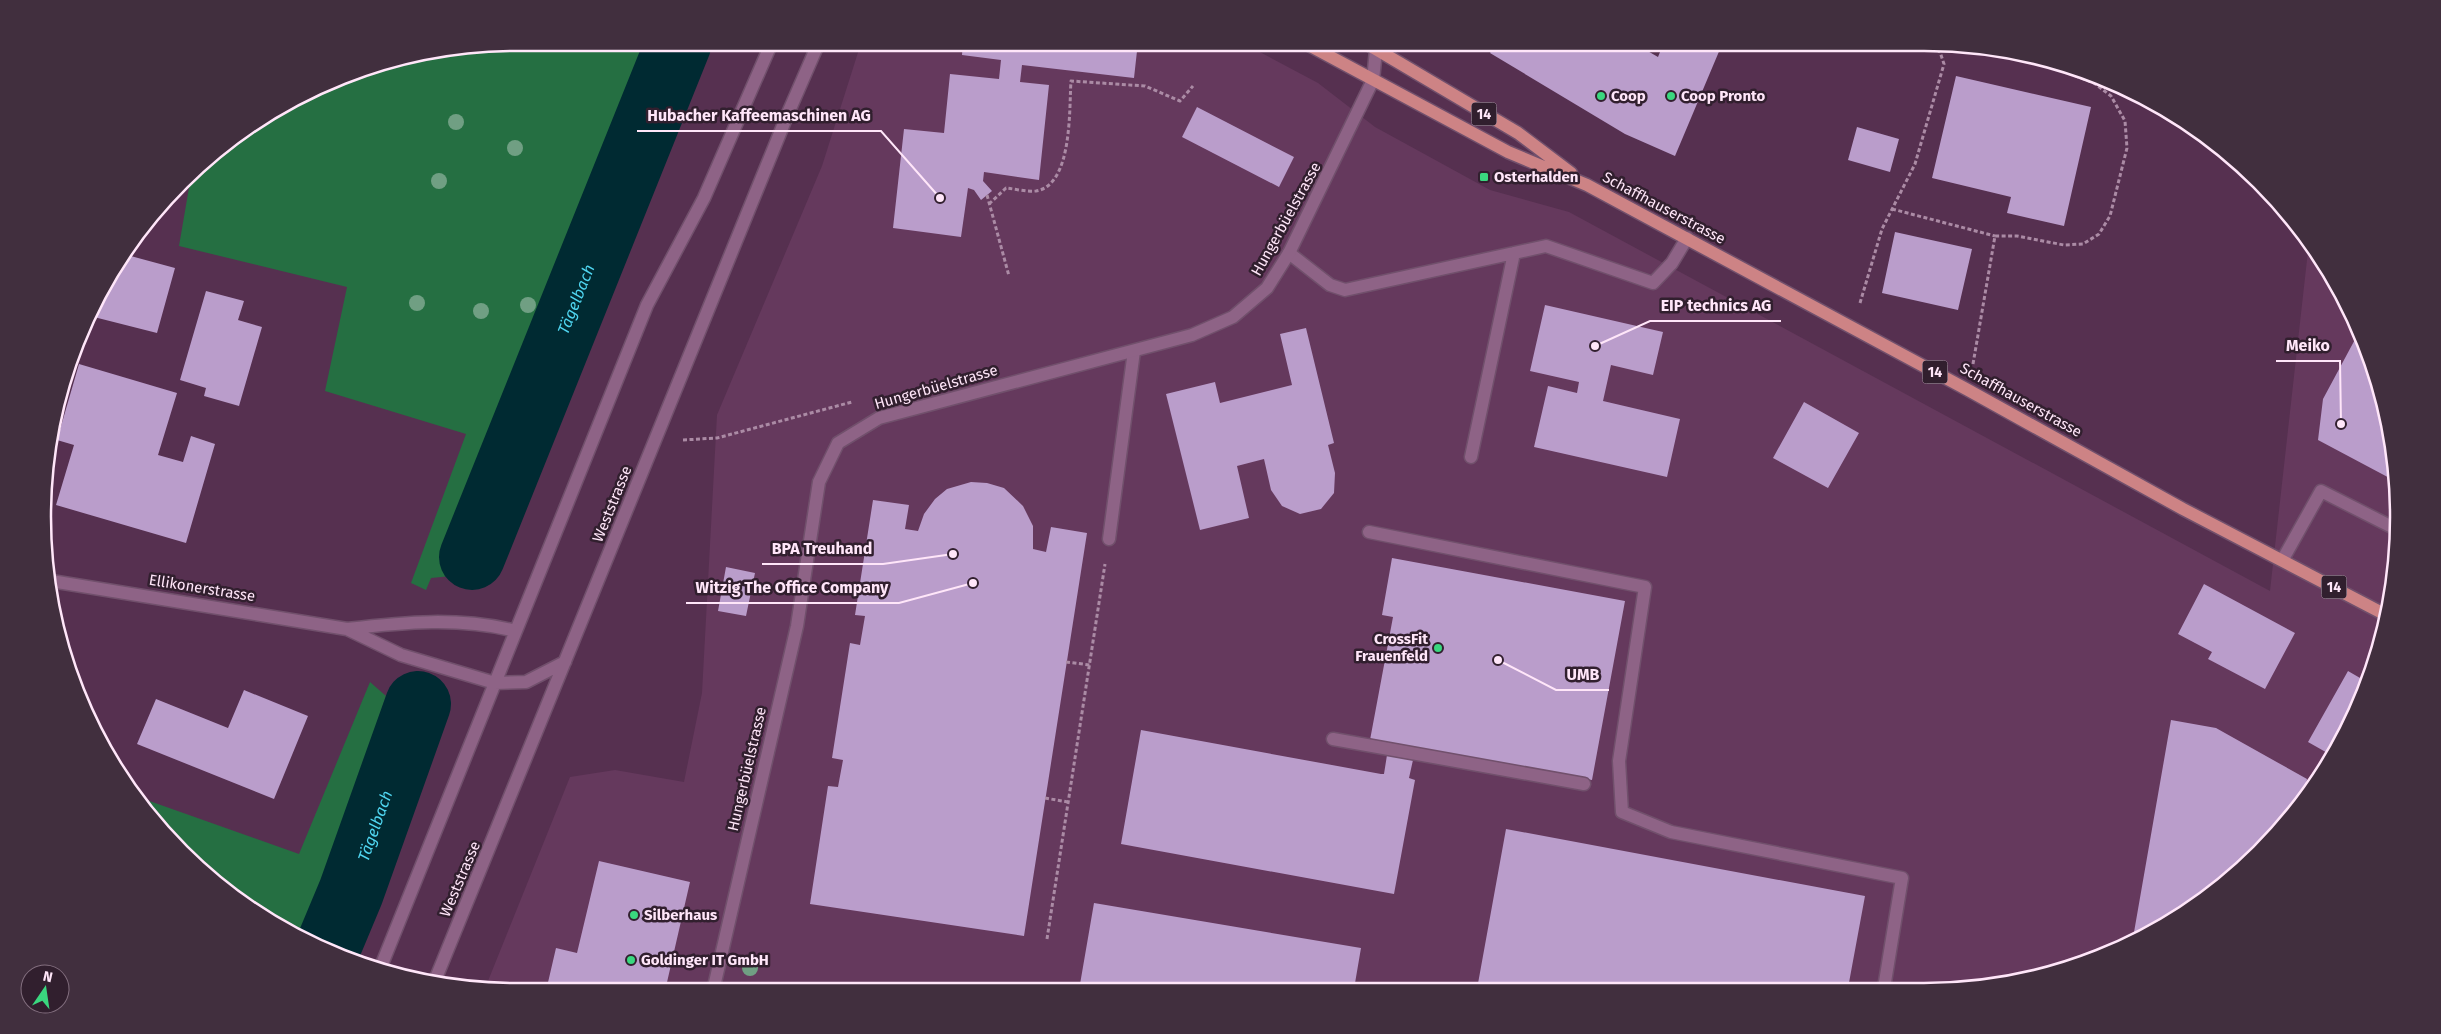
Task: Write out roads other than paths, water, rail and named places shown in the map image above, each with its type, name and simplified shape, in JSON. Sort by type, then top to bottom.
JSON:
[{"type":"main road","points":[[382,963],[647,305],[704,198],[768,51]]},
{"type":"main road","name":"Weststrasse","points":[[437,976],[815,51]]},
{"type":"main road","name":"Schaffhauserstrasse","points":[[1320,51],[1508,152],[1587,185],[1968,390],[2183,509],[2380,612]]},
{"type":"main road","name":"Hungerbüelstrasse","points":[[715,983],[797,626],[819,482],[838,443],[879,418],[1192,335],[1233,316],[1266,288],[1289,253],[1360,112],[1373,80],[1376,51]]},
{"type":"main road","name":"Schaffhauserstrasse","points":[[1378,51],[1518,133],[1587,185]]},
{"type":"main road","points":[[1289,253],[1330,285],[1345,290],[1546,246],[1653,283],[1672,263],[1687,238]]},
{"type":"main road","points":[[1472,457],[1514,253]]},
{"type":"main road","points":[[1109,539],[1134,351]]},
{"type":"main road","points":[[2282,560],[2321,491],[2390,527]]},
{"type":"main road","points":[[1369,532],[1645,587],[1618,762],[1622,812],[1671,832],[1902,878],[1885,983]]},
{"type":"main road","name":"Ellikonerstrasse","points":[[55,581],[348,629],[414,621],[493,626],[516,631]]},
{"type":"main road","name":"Ellikonerstrasse","points":[[348,629],[401,655],[495,684],[526,682],[566,662]]},
{"type":"main road","points":[[1333,739],[1584,784]]},
{"type":"waterway","name":"Tägelbach","points":[[472,557],[675,51]]},
{"type":"waterway","name":"Tägelbach","points":[[330,943],[351,892],[418,704]]},
{"type":"place","name":"Coop","points":[[1601,96]]},
{"type":"place","name":"Coop Pronto","points":[[1671,96]]},
{"type":"place","name":"Osterhalden","points":[[1484,177]]},
{"type":"place","name":"Hubacher Kaffeemaschinen AG","points":[[940,198]]},
{"type":"place","name":"EIP technics AG","points":[[1595,346]]},
{"type":"place","name":"Meiko","points":[[2341,424]]},
{"type":"place","name":"BPA Treuhand","points":[[953,554]]},
{"type":"place","name":"Witzig The Office Company","points":[[973,583]]},
{"type":"place","name":"CrossFit Frauenfeld","points":[[1438,648]]},
{"type":"place","name":"UMB","points":[[1498,660]]},
{"type":"place","name":"Silberhaus","points":[[634,915]]},
{"type":"place","name":"Goldinger IT GmbH","points":[[631,960]]}]
